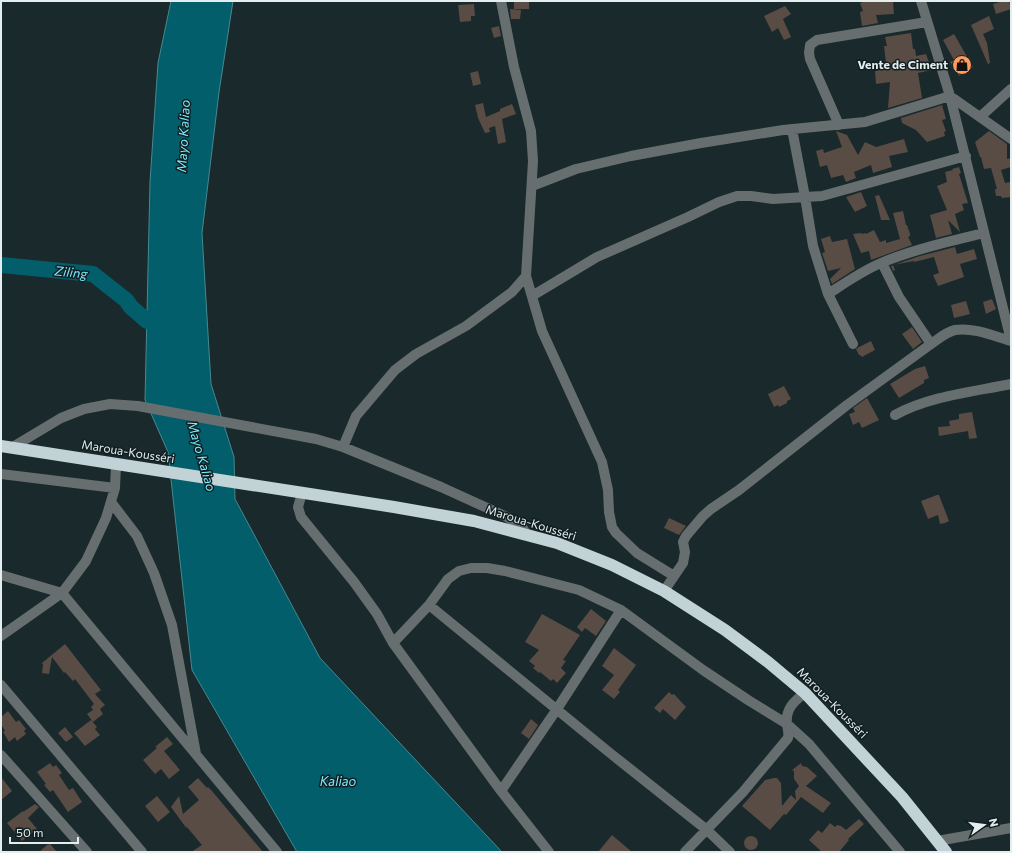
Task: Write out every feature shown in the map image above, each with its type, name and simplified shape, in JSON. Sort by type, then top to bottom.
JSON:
[{"type":"highway","name":"Maroua-Kousséri","points":[[6,447],[394,507],[474,521],[557,543],[612,565],[664,591],[725,630],[768,662],[805,693],[902,797],[946,852]]},
{"type":"street","points":[[501,1],[514,67],[530,131],[533,161],[526,276],[542,331],[602,462],[608,490],[609,512],[612,526],[616,533],[636,553],[674,576]]},
{"type":"street","points":[[664,591],[683,563],[685,552],[684,542],[686,536],[703,516],[739,490],[847,405],[942,336],[954,330],[967,330],[1011,340],[971,184],[966,156],[950,96],[921,1]]},
{"type":"street","points":[[840,124],[810,58],[810,45],[817,40],[927,22]]},
{"type":"street","points":[[980,117],[1011,89]]},
{"type":"street","points":[[532,186],[576,170],[631,156],[701,143],[792,129],[865,122],[950,96]]},
{"type":"street","points":[[950,96],[1011,139]]},
{"type":"street","points":[[792,129],[806,197],[813,246],[828,294],[853,344]]},
{"type":"street","points":[[532,296],[597,257],[719,202],[737,196],[774,199],[822,196],[966,156]]},
{"type":"street","points":[[828,294],[861,273],[882,263],[918,251],[984,233]]},
{"type":"street","points":[[882,263],[899,297],[931,344]]},
{"type":"street","points":[[343,447],[356,416],[395,370],[416,354],[466,326],[512,292],[526,276]]},
{"type":"street","points":[[895,415],[910,407],[925,402],[1011,384]]},
{"type":"street","points":[[6,447],[60,418],[84,409],[110,404],[138,406],[316,439],[343,447],[441,487],[507,517],[522,528],[527,535]]},
{"type":"street","points":[[1,636],[62,593],[86,561],[106,518],[111,502],[115,488],[116,464]]},
{"type":"street","points":[[1,474],[115,488]]},
{"type":"street","points":[[302,493],[298,507],[301,517],[354,582],[377,614],[393,643],[501,791],[549,852]]},
{"type":"street","points":[[111,502],[137,536],[154,574],[172,625],[196,756]]},
{"type":"street","points":[[393,643],[429,605],[448,579],[459,571],[472,568],[487,568],[505,571],[579,590],[621,610],[703,670],[787,724],[809,744],[900,852]]},
{"type":"street","points":[[1,575],[62,593],[276,852]]},
{"type":"street","points":[[429,605],[707,830],[730,852]]},
{"type":"street","points":[[501,791],[557,709],[621,610]]},
{"type":"street","points":[[1,685],[139,850]]},
{"type":"street","points":[[685,852],[752,782],[788,738],[788,710],[794,701],[805,693]]},
{"type":"street","points":[[1,755],[87,852]]},
{"type":"street","points":[[937,841],[1011,828]]},
{"type":"water","name":"Kaliao","points":[[171,1],[233,1],[219,92],[202,233],[211,384],[234,457],[235,499],[320,658],[502,852],[297,852],[192,670],[168,452],[145,400],[150,182],[158,63]]},
{"type":"building","points":[[514,1],[529,1],[529,9],[514,9]]},
{"type":"building","points":[[866,1],[893,1],[894,14],[876,15],[878,23],[862,26],[860,12],[863,11],[860,3]]},
{"type":"building","points":[[1009,1],[1011,9],[996,14],[993,4]]},
{"type":"building","points":[[474,4],[475,16],[471,16],[471,21],[460,22],[458,5]]},
{"type":"building","points":[[785,6],[791,14],[783,19],[791,37],[784,40],[778,28],[772,32],[764,16]]},
{"type":"building","points":[[510,9],[521,10],[520,19],[511,19]]},
{"type":"building","points":[[989,16],[994,29],[983,34],[987,43],[990,63],[988,64],[971,25]]},
{"type":"building","points":[[499,26],[501,36],[494,38],[491,28]]},
{"type":"building","points":[[911,33],[913,49],[915,49],[916,56],[926,54],[932,70],[918,73],[922,98],[888,108],[890,82],[876,84],[875,71],[882,69],[881,64],[886,63],[884,46],[887,46],[885,37]]},
{"type":"building","points":[[954,34],[973,67],[959,76],[950,62],[954,60],[943,40]]},
{"type":"building","points":[[478,71],[481,84],[473,86],[470,73]]},
{"type":"building","points":[[483,103],[486,117],[512,104],[516,114],[502,119],[506,142],[498,144],[495,126],[489,128],[490,132],[485,133],[478,118],[475,105]]},
{"type":"building","points":[[942,105],[946,119],[942,120],[946,131],[944,132],[945,136],[927,142],[916,130],[902,123],[901,118]]},
{"type":"building","points":[[836,131],[847,135],[858,155],[865,142],[876,147],[904,139],[908,152],[889,156],[892,167],[873,173],[871,165],[854,172],[856,178],[846,182],[843,175],[831,178],[827,165],[820,167],[816,151],[823,149],[824,153],[842,147]]},
{"type":"building","points":[[989,131],[1007,144],[1007,159],[1011,158],[1011,167],[1001,170],[1005,183],[1011,182],[1011,197],[1002,198],[1001,196],[996,196],[995,189],[997,189],[991,168],[984,169],[975,142]]},
{"type":"building","points":[[959,167],[961,173],[959,174],[968,203],[962,204],[964,210],[955,214],[960,232],[948,220],[952,234],[936,238],[930,215],[947,210],[937,186],[947,182],[945,172]]},
{"type":"building","points":[[861,192],[867,206],[855,212],[846,197]]},
{"type":"building","points":[[879,195],[890,220],[881,220],[875,196]]},
{"type":"building","points":[[903,211],[906,225],[910,234],[908,237],[912,245],[871,260],[869,251],[861,253],[853,234],[866,234],[874,230],[880,242],[886,240],[886,243],[900,239],[893,213]]},
{"type":"building","points":[[830,236],[832,242],[847,239],[855,269],[832,284],[830,279],[841,268],[828,271],[822,253],[825,252],[821,239]]},
{"type":"building","points":[[955,247],[957,254],[974,249],[977,259],[960,264],[964,277],[938,286],[933,275],[939,273],[934,257],[895,265],[920,256]]},
{"type":"building","points":[[893,265],[895,270],[893,271],[891,266]]},
{"type":"building","points":[[992,299],[996,309],[986,314],[983,302]]},
{"type":"building","points":[[966,301],[970,314],[954,318],[951,305]]},
{"type":"building","points":[[912,327],[922,342],[913,349],[902,334]]},
{"type":"building","points":[[871,341],[875,350],[862,357],[859,355],[856,349]]},
{"type":"building","points":[[925,366],[929,378],[924,380],[924,383],[899,398],[890,384],[915,369]]},
{"type":"building","points":[[784,386],[791,399],[779,407],[778,405],[774,407],[768,394]]},
{"type":"building","points":[[867,398],[879,420],[862,428],[859,422],[853,425],[849,414],[855,412],[853,408]]},
{"type":"building","points":[[972,412],[977,438],[969,439],[968,431],[939,436],[938,427],[950,426],[949,421],[959,419],[959,414]]},
{"type":"building","points":[[939,495],[949,521],[940,524],[938,515],[928,519],[921,501]]},
{"type":"building","points":[[669,518],[686,526],[679,535],[664,528]]},
{"type":"building","points":[[591,609],[606,621],[596,636],[585,628],[582,632],[577,627]]},
{"type":"building","points":[[542,614],[580,635],[563,660],[566,661],[561,668],[566,673],[557,683],[553,679],[551,681],[540,672],[539,673],[533,668],[535,666],[529,661],[539,650],[525,642]]},
{"type":"building","points":[[65,644],[101,690],[95,694],[105,705],[100,709],[103,714],[93,722],[87,714],[93,710],[91,707],[94,704],[75,679],[73,681],[65,672],[64,673],[52,657],[49,674],[42,673],[42,663]]},
{"type":"building","points":[[614,648],[636,665],[618,690],[620,692],[614,699],[602,690],[614,675],[602,666]]},
{"type":"building","points":[[669,692],[672,695],[674,694],[686,707],[675,720],[663,709],[660,713],[654,708]]},
{"type":"building","points":[[8,711],[16,722],[19,720],[26,729],[24,731],[26,734],[17,741],[15,737],[9,742],[3,732],[5,731],[1,724],[1,717]]},
{"type":"building","points":[[531,719],[538,725],[529,739],[521,733]]},
{"type":"building","points":[[91,720],[97,727],[95,729],[100,735],[85,746],[74,733]]},
{"type":"building","points":[[65,727],[73,737],[66,742],[58,733]]},
{"type":"building","points":[[167,737],[173,744],[164,751],[180,770],[169,779],[161,769],[155,774],[143,760]]},
{"type":"building","points":[[50,763],[53,767],[56,765],[62,773],[59,775],[69,790],[73,788],[82,802],[68,812],[53,790],[50,792],[44,785],[46,784],[37,772]]},
{"type":"building","points":[[801,763],[802,766],[807,767],[817,776],[806,786],[831,803],[823,813],[801,797],[786,815],[784,814],[770,830],[742,806],[765,780],[774,778],[777,778],[781,783],[782,806],[791,795],[796,800],[795,791],[799,786],[794,779],[794,771],[792,770]]},
{"type":"building","points":[[1,777],[12,791],[1,800]]},
{"type":"building","points":[[198,778],[207,788],[208,787],[212,791],[263,852],[191,852],[202,845],[186,826],[187,829],[171,807],[179,796],[183,814],[199,800],[188,787]]},
{"type":"building","points":[[157,796],[170,812],[158,822],[145,806]]},
{"type":"building","points":[[35,804],[39,807],[28,818],[37,829],[22,841],[7,823]]},
{"type":"building","points":[[859,819],[864,824],[848,839],[849,840],[839,852],[822,852],[809,840],[818,830],[822,833],[830,823],[835,827],[837,825],[841,826],[846,830]]},
{"type":"building","points":[[612,835],[632,852],[598,852]]},
{"type":"building","points":[[751,836],[756,838],[758,843],[756,848],[751,850],[746,848],[744,843],[746,838]]},
{"type":"building","points":[[50,844],[57,852],[39,852],[47,845]]},
{"type":"waterway","name":"Ziling","points":[[1,265],[93,274],[126,300],[131,307],[147,321]]},
{"type":"place","name":"Vente de Ciment","points":[[962,65]]},
{"type":"water label","name":"Mayo Kaliao","points":[[183,136]]},
{"type":"water label","name":"Mayo Kaliao","points":[[202,456]]}]
